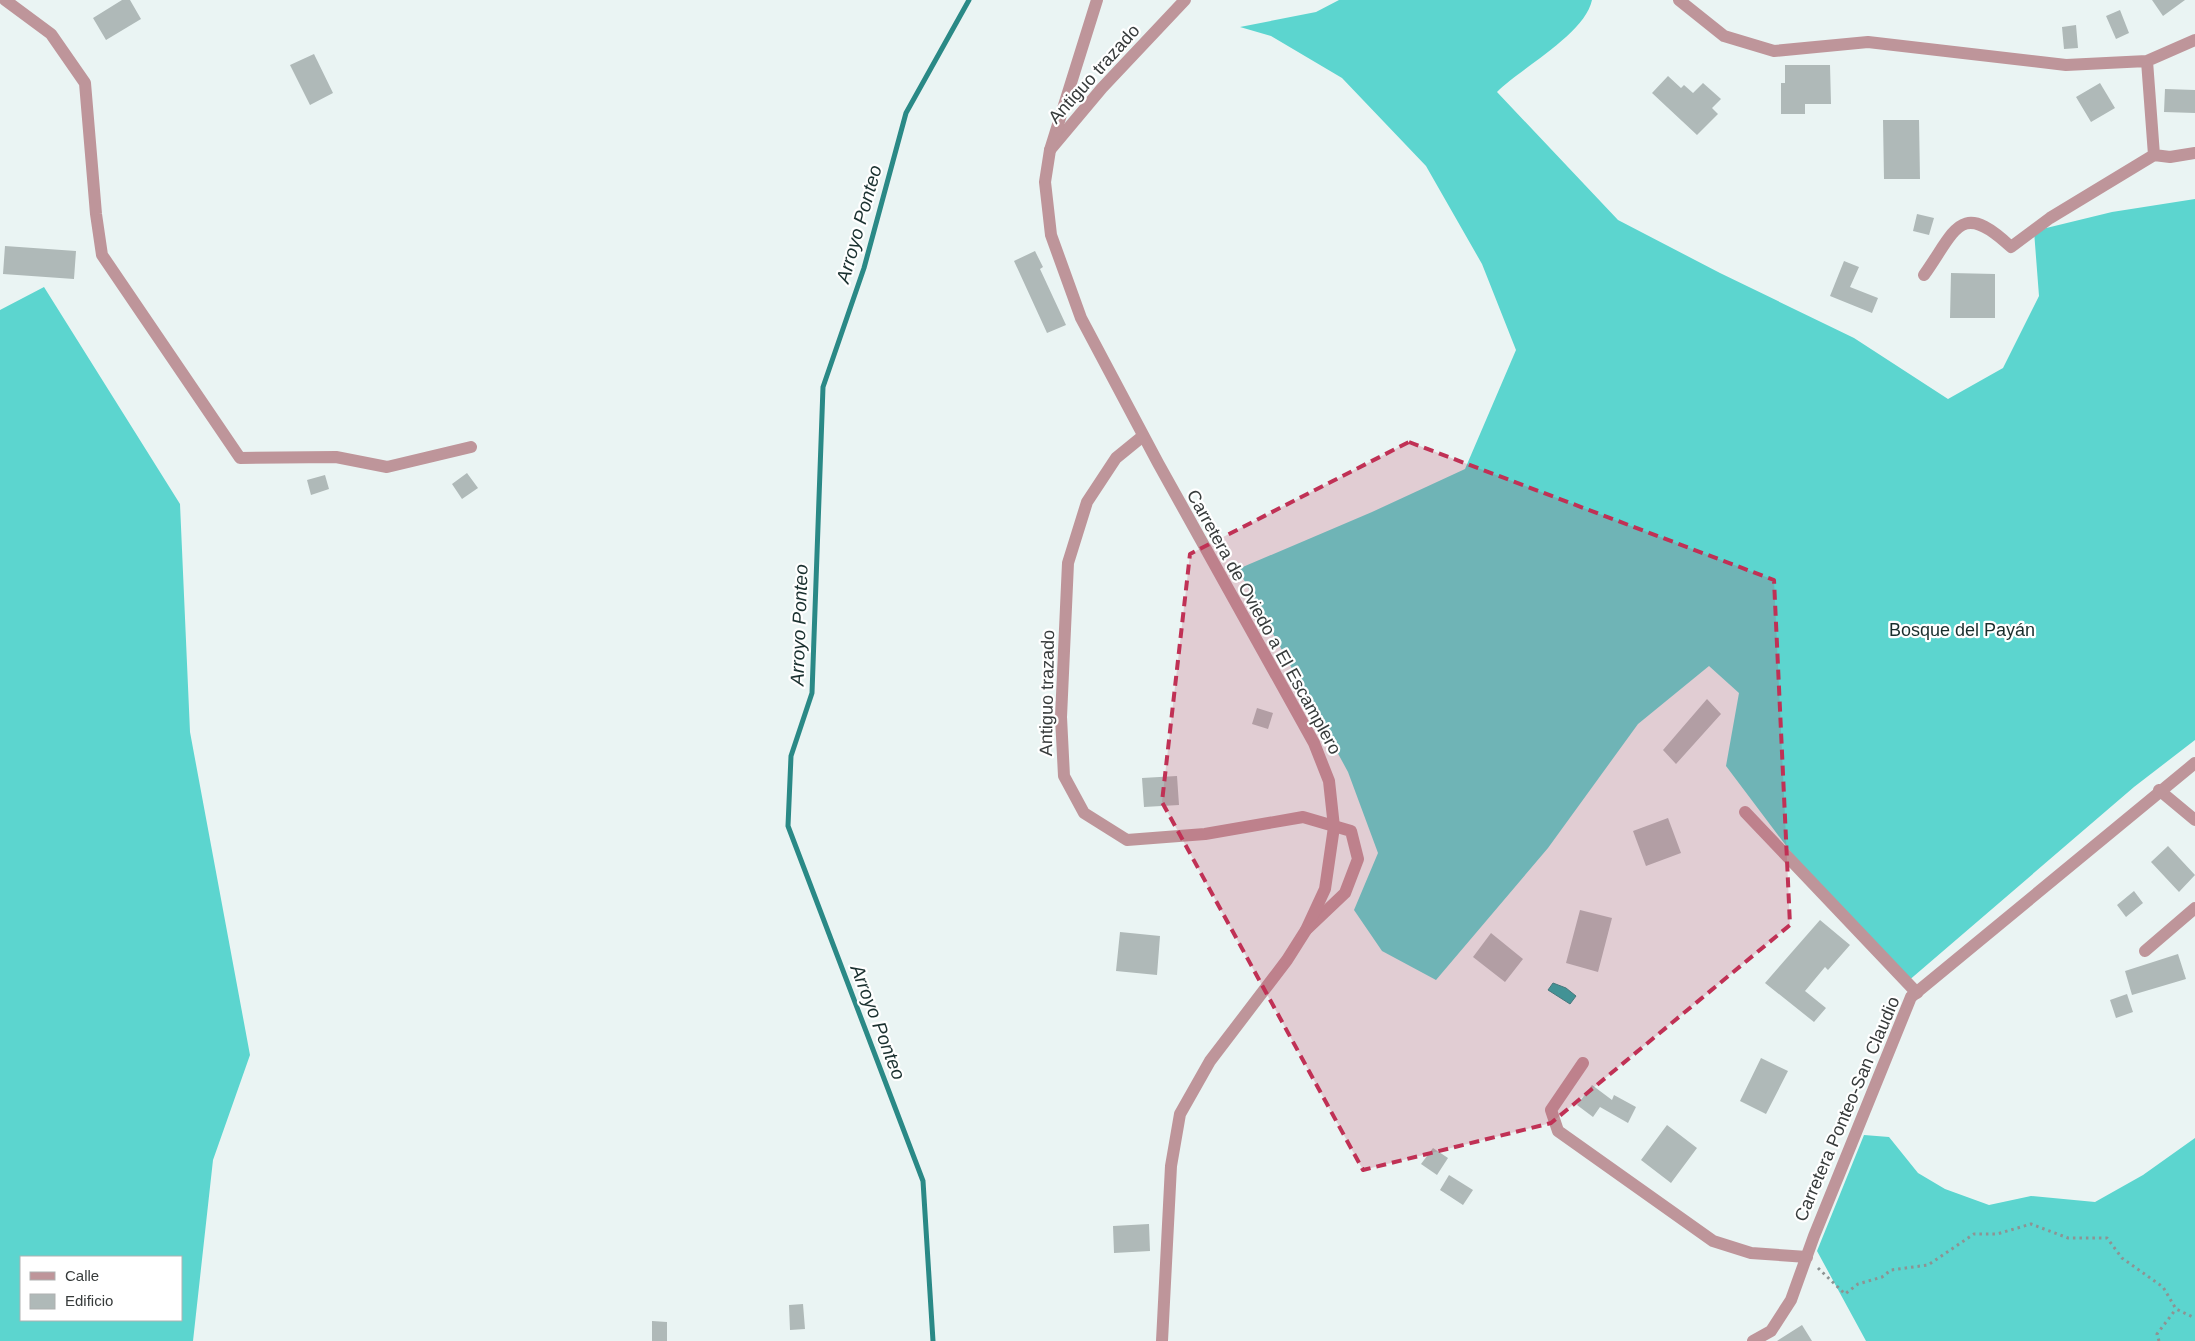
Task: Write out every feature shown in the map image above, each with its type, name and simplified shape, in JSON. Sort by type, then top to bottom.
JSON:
[{"type":"street","points":[[5,0],[52,34],[85,83],[96,214],[102,254],[240,458],[336,457],[386,467],[471,447]]},
{"type":"street","name":"Carretera de Oviedo a El Escamplero","points":[[1097,0],[1050,150],[1044,182],[1051,235],[1081,318],[1314,743],[1329,781],[1334,827],[1325,889],[1306,930],[1287,960],[1210,1061],[1180,1114],[1170,1166],[1166,1340]]},
{"type":"street","name":"Antiguo trazado","points":[[1050,150],[1102,88],[1185,0]]},
{"type":"street","points":[[1679,0],[1724,36],[1774,51],[1868,42],[2066,65],[2148,61],[2195,40]]},
{"type":"street","points":[[2148,61],[2154,154]]},
{"type":"street","points":[[1924,275],[1955,231],[1964,222],[1972,221],[1986,226],[1997,233],[2011,247],[2050,218],[2154,154],[2170,157],[2195,153]]},
{"type":"street","name":"Antiguo trazado","points":[[1144,436],[1116,458],[1087,502],[1068,563],[1061,717],[1064,776],[1084,814],[1127,840],[1205,834],[1303,817],[1352,831],[1358,859],[1345,893],[1306,930]]},
{"type":"street","name":"Carretera Ponteo-San Claudio","points":[[1753,1341],[1772,1331],[1791,1300],[1806,1257],[1911,998],[2195,762]]},
{"type":"street","points":[[2159,790],[2195,820]]},
{"type":"street","points":[[1745,812],[1917,993]]},
{"type":"street","points":[[2145,951],[2195,908]]},
{"type":"street","points":[[1583,1063],[1552,1110],[1558,1131],[1713,1241],[1751,1253],[1806,1257]]},
{"type":"path","points":[[1806,1257],[1845,1294],[1858,1284],[1882,1277],[1891,1270],[1928,1265],[1974,1234],[1997,1234],[2031,1224],[2068,1238],[2107,1238],[2122,1258],[2163,1287],[2176,1309],[2195,1318]]},
{"type":"path","points":[[2159,1341],[2158,1334],[2176,1309]]},
{"type":"highlighted area","points":[[1409,442],[1774,580],[1790,925],[1551,1123],[1363,1170],[1162,802],[1190,554]]},
{"type":"green space","name":"Bosque del Payán","points":[[1339,0],[1592,0],[1587,13],[1565,38],[1497,92],[1618,220],[1720,273],[1854,338],[1948,399],[2003,368],[2039,296],[2034,231],[2112,212],[2195,199],[2195,740],[2134,787],[1907,982],[1833,908],[1726,766],[1739,693],[1709,666],[1638,724],[1548,848],[1436,980],[1382,951],[1354,910],[1378,853],[1348,772],[1238,569],[1372,512],[1465,469],[1516,350],[1482,264],[1426,166],[1342,78],[1271,36],[1240,27],[1316,12]]},
{"type":"green space","points":[[44,287],[180,504],[190,732],[250,1055],[213,1160],[193,1341],[0,1341],[0,310]]},
{"type":"green space","points":[[1864,1135],[1889,1137],[1918,1173],[1945,1189],[1989,1205],[2031,1196],[2095,1202],[2143,1175],[2195,1138],[2195,1341],[1866,1341],[1817,1251]]},
{"type":"shaded area","points":[[1553,983],[1566,988],[1576,996],[1570,1004],[1548,990]]},
{"type":"building","points":[[122,0],[130,0],[141,19],[106,40],[93,18]]},
{"type":"building","points":[[2152,0],[2185,0],[2163,16]]},
{"type":"building","points":[[2120,10],[2129,33],[2116,39],[2106,16]]},
{"type":"building","points":[[2076,25],[2078,48],[2064,49],[2062,27]]},
{"type":"building","points":[[314,54],[333,93],[310,105],[290,65]]},
{"type":"building","points":[[1785,65],[1830,65],[1831,104],[1805,104],[1805,114],[1781,114],[1781,83],[1785,83]]},
{"type":"building","points":[[1668,76],[1681,88],[1684,85],[1693,93],[1703,83],[1721,99],[1712,108],[1718,114],[1697,135],[1652,93]]},
{"type":"building","points":[[2100,83],[2115,108],[2091,122],[2076,97]]},
{"type":"building","points":[[2165,89],[2195,90],[2195,113],[2164,112]]},
{"type":"building","points":[[1883,120],[1919,120],[1920,179],[1884,179]]},
{"type":"building","points":[[1917,214],[1934,218],[1929,235],[1913,231]]},
{"type":"building","points":[[5,246],[76,251],[74,279],[3,274]]},
{"type":"building","points":[[1035,251],[1043,267],[1040,269],[1066,325],[1047,333],[1014,261]]},
{"type":"building","points":[[1844,261],[1859,267],[1850,287],[1878,298],[1872,313],[1830,296]]},
{"type":"building","points":[[1951,273],[1995,274],[1995,318],[1950,318]]},
{"type":"building","points":[[467,473],[478,488],[462,499],[452,484]]},
{"type":"building","points":[[325,475],[329,489],[311,495],[307,480]]},
{"type":"building","points":[[1707,699],[1721,714],[1676,764],[1663,750]]},
{"type":"building","points":[[1257,708],[1273,713],[1268,729],[1252,724]]},
{"type":"building","points":[[1177,776],[1179,805],[1144,807],[1142,778]]},
{"type":"building","points":[[1668,818],[1681,853],[1646,866],[1633,831]]},
{"type":"building","points":[[2168,846],[2195,875],[2179,892],[2151,862]]},
{"type":"building","points":[[2134,891],[2143,903],[2126,917],[2117,905]]},
{"type":"building","points":[[1580,910],[1612,918],[1598,972],[1566,963]]},
{"type":"building","points":[[1820,920],[1850,945],[1828,970],[1825,967],[1805,991],[1826,1008],[1814,1022],[1765,983]]},
{"type":"building","points":[[1120,932],[1160,936],[1157,975],[1116,971]]},
{"type":"building","points":[[1491,933],[1523,959],[1505,982],[1473,957]]},
{"type":"building","points":[[2178,954],[2186,979],[2132,995],[2125,971]]},
{"type":"building","points":[[2127,994],[2133,1012],[2116,1018],[2110,1000]]},
{"type":"building","points":[[1761,1058],[1788,1071],[1766,1114],[1740,1101]]},
{"type":"building","points":[[1592,1085],[1612,1100],[1614,1095],[1636,1107],[1628,1123],[1600,1107],[1593,1117],[1577,1105]]},
{"type":"building","points":[[1667,1125],[1697,1148],[1671,1183],[1641,1160]]},
{"type":"building","points":[[1433,1148],[1448,1158],[1437,1175],[1421,1164]]},
{"type":"building","points":[[1449,1175],[1473,1190],[1463,1205],[1440,1190]]},
{"type":"building","points":[[1149,1224],[1150,1251],[1114,1253],[1113,1226]]},
{"type":"building","points":[[803,1304],[805,1329],[790,1330],[789,1305]]},
{"type":"building","points":[[652,1321],[667,1322],[667,1341],[652,1341]]},
{"type":"building","points":[[1802,1325],[1812,1341],[1777,1341]]},
{"type":"waterway","name":"Arroyo Ponteo","points":[[933,1341],[923,1181],[788,826],[791,756],[812,693],[823,387],[864,268],[906,113],[969,0]]}]
